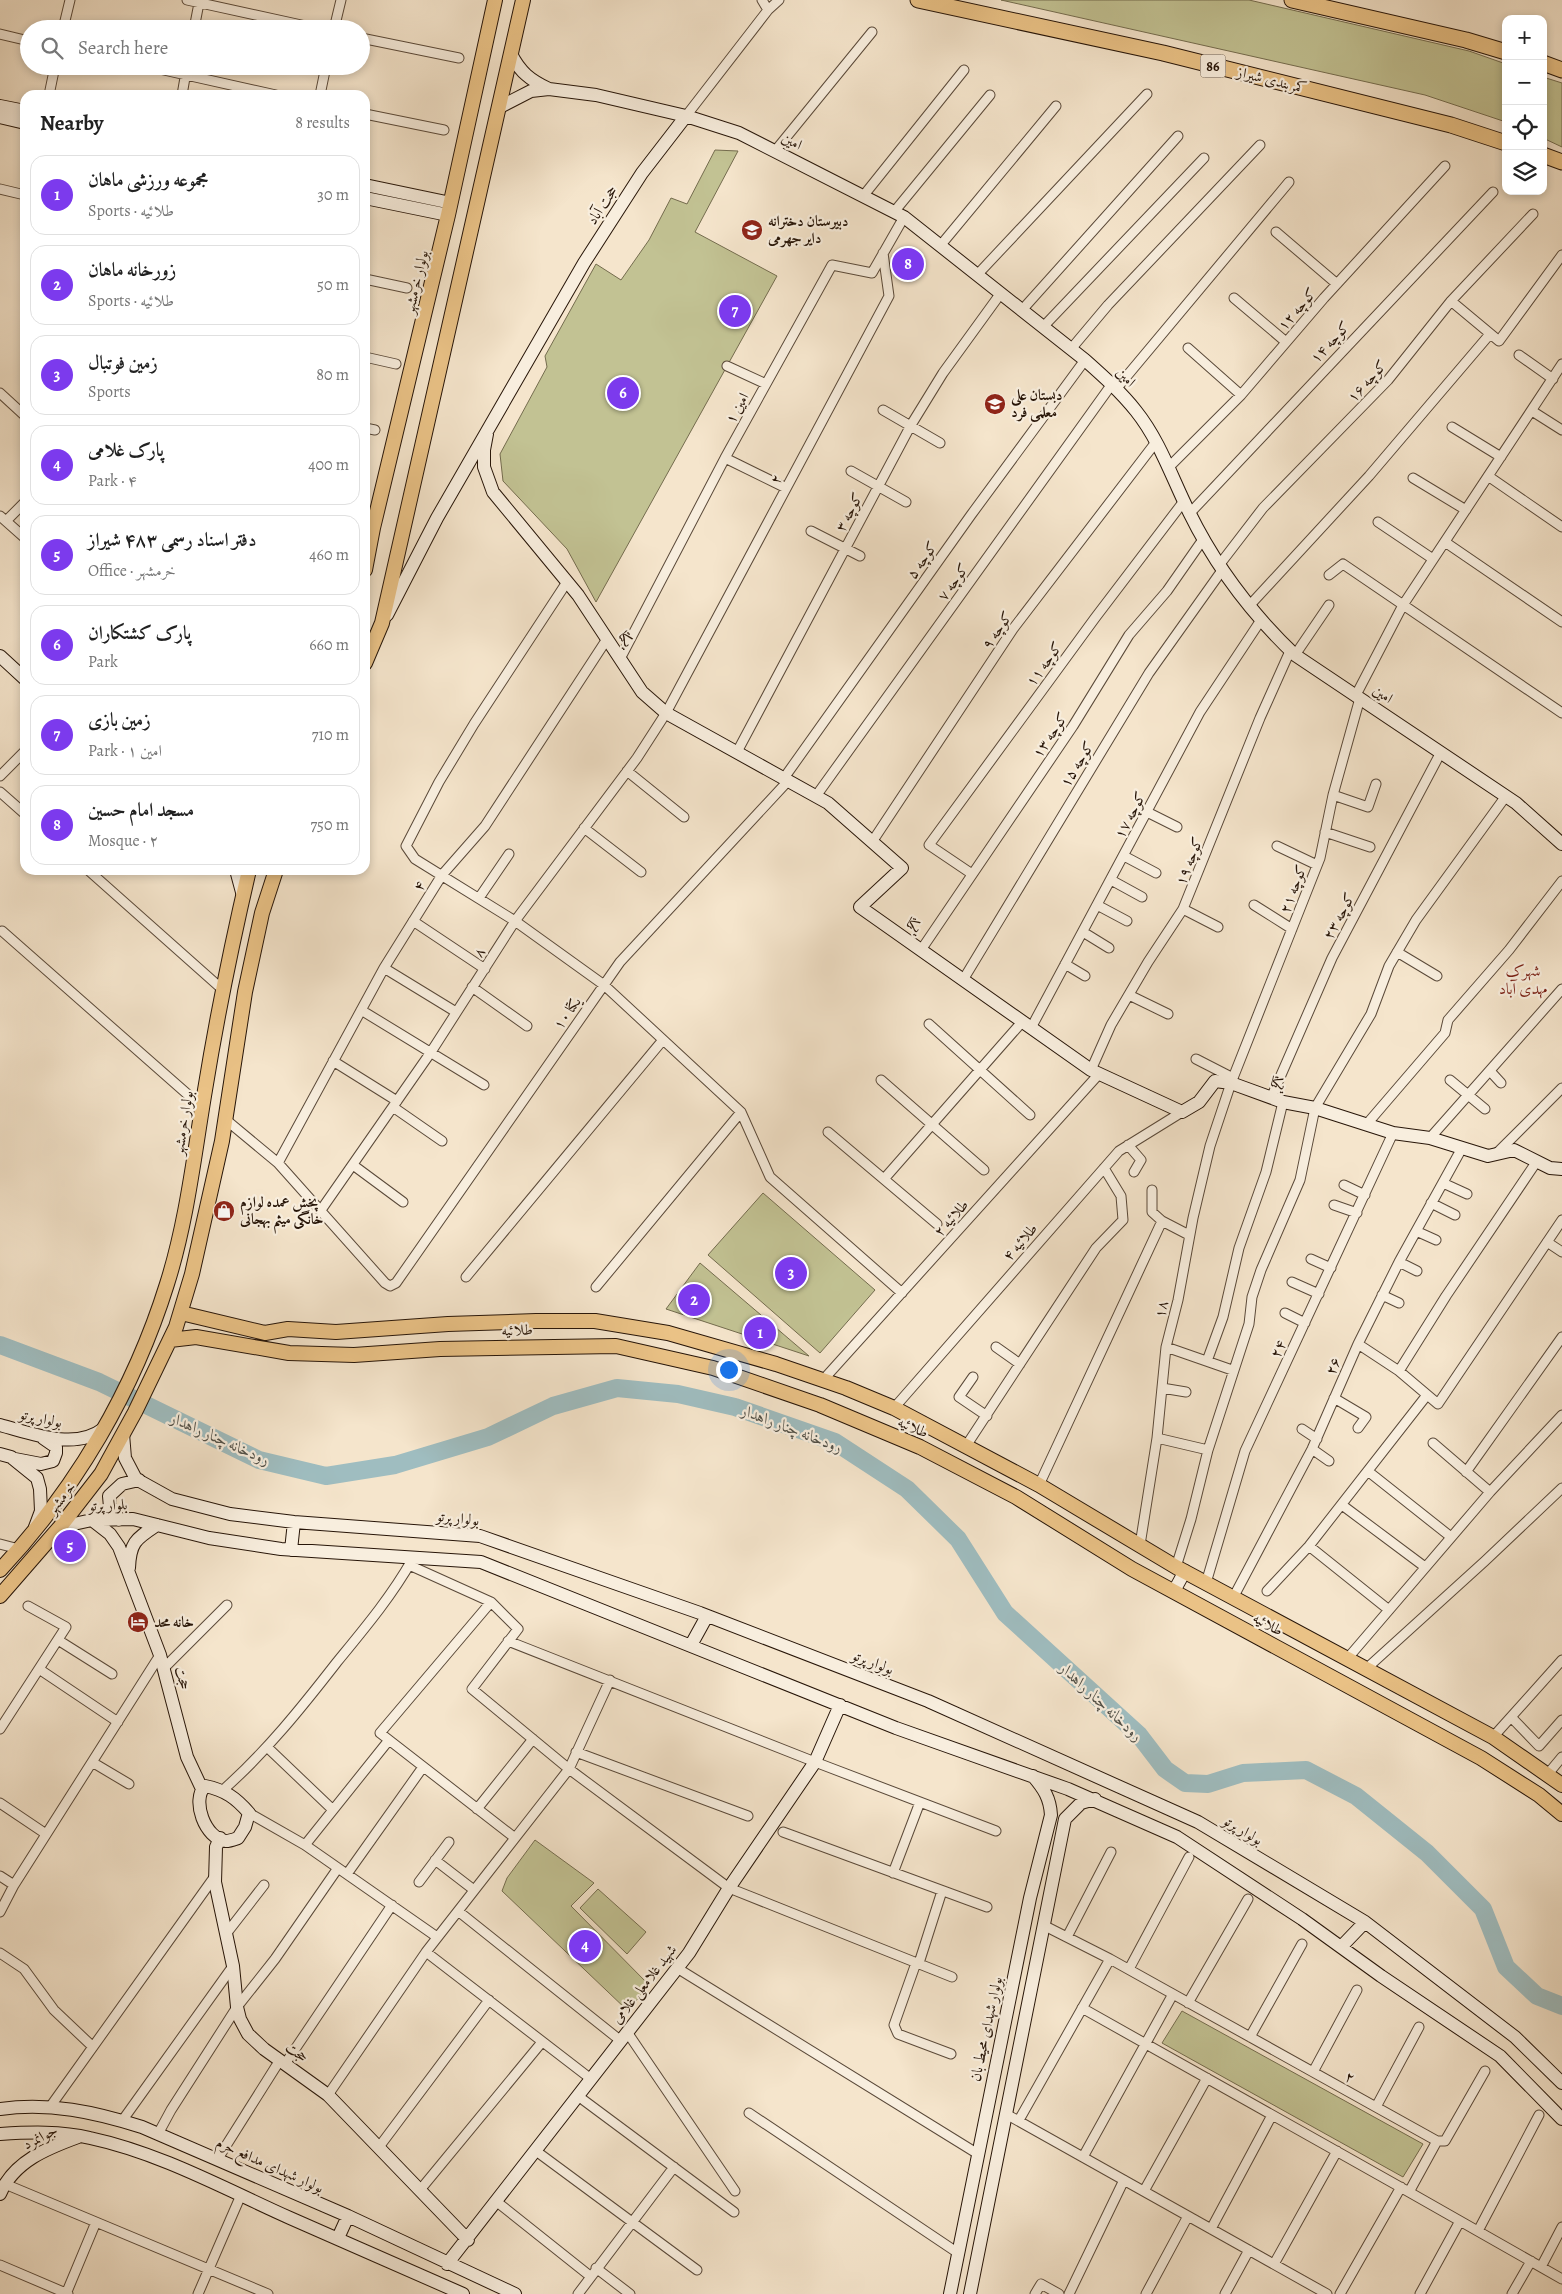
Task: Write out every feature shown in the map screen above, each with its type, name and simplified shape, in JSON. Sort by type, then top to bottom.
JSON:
[{"type":"highway","name":"کمربندی شیراز","points":[[918,0],[1163,53],[1451,125],[1502,142]]},
{"type":"highway","points":[[1292,0],[1466,40],[1502,51]]},
{"type":"highway","points":[[1547,63],[1562,70]]},
{"type":"highway","points":[[1547,156],[1562,162]]},
{"type":"main road","name":"بولوار خرمشهر","points":[[370,543],[449,209],[495,0]]},
{"type":"main road","points":[[370,651],[382,623],[523,0]]},
{"type":"main road","name":"بولوار خرمشهر","points":[[118,1404],[133,1376],[168,1283],[186,1205],[223,990],[248,875]]},
{"type":"main road","name":"خرمشهر","points":[[0,1596],[60,1527],[101,1474],[136,1412],[181,1313],[194,1264],[225,1119],[245,992],[262,913],[274,875]]},
{"type":"main road","name":"طلائیه","points":[[181,1313],[265,1333],[288,1329],[336,1332],[448,1324],[595,1321],[668,1333],[776,1364],[823,1380],[894,1408],[1039,1485],[1180,1569],[1493,1738],[1562,1785]]},
{"type":"main road","name":"طلائیه","points":[[170,1340],[196,1337],[289,1353],[354,1355],[440,1349],[616,1346],[713,1368],[820,1405],[920,1447],[1016,1498],[1132,1569],[1480,1758],[1539,1795],[1562,1814]]},
{"type":"main road","name":"خرمشهر","points":[[0,1570],[33,1533],[69,1485],[118,1404]]},
{"type":"street","points":[[65,20],[70,0]]},
{"type":"street","points":[[188,0],[278,20]]},
{"type":"street","points":[[336,20],[341,0]]},
{"type":"street","points":[[762,0],[768,10]]},
{"type":"street","name":"حجت آباد","points":[[382,623],[437,518],[487,434],[584,262],[642,173],[768,10],[779,0]]},
{"type":"street","points":[[196,20],[199,3]]},
{"type":"street","points":[[775,151],[872,32]]},
{"type":"street","points":[[0,34],[20,39]]},
{"type":"street","points":[[370,40],[459,58]]},
{"type":"street","points":[[511,54],[519,70],[533,82],[549,89]]},
{"type":"street","points":[[1547,61],[1562,63]]},
{"type":"street","points":[[864,195],[964,70]]},
{"type":"street","points":[[50,90],[53,75]]},
{"type":"street","points":[[183,90],[185,75]]},
{"type":"street","points":[[201,75],[257,90]]},
{"type":"street","points":[[321,90],[324,75]]},
{"type":"street","points":[[498,108],[531,92],[549,89]]},
{"type":"street","name":"امین","points":[[549,89],[596,95],[686,116],[739,133],[864,195],[899,215],[1043,326],[1114,386],[1137,412],[1156,442],[1187,507],[1221,566],[1273,635],[1292,653],[1506,796],[1562,844]]},
{"type":"street","points":[[977,275],[1147,94]]},
{"type":"street","name":"امین ۱","points":[[620,659],[725,458],[832,265],[872,273],[884,253],[899,215],[990,95]]},
{"type":"street","points":[[0,106],[20,111]]},
{"type":"street","points":[[940,246],[1056,106]]},
{"type":"street","points":[[370,115],[444,130]]},
{"type":"street","points":[[0,117],[20,122]]},
{"type":"street","points":[[1022,310],[1178,136]]},
{"type":"street","points":[[1071,349],[1108,305],[1260,145]]},
{"type":"street","points":[[1043,326],[1204,158]]},
{"type":"street","name":"کوچه ۱۲","points":[[1168,468],[1241,395],[1337,284],[1445,166]]},
{"type":"street","name":"کوچه ۷","points":[[816,796],[1114,386],[1289,182]]},
{"type":"street","points":[[370,186],[449,209]]},
{"type":"street","points":[[0,190],[20,194]]},
{"type":"street","name":"کوچه ۱۴","points":[[1187,507],[1493,192]]},
{"type":"street","points":[[370,199],[449,209]]},
{"type":"street","name":"کوچه ۱۶","points":[[1221,566],[1263,508],[1388,380],[1452,301],[1532,214]]},
{"type":"street","points":[[1276,232],[1337,284]]},
{"type":"street","name":"۲","points":[[666,713],[889,296],[884,253]]},
{"type":"street","points":[[1452,301],[1499,341],[1562,255]]},
{"type":"street","points":[[370,280],[407,288]]},
{"type":"street","name":"کوچه ۳","points":[[737,752],[911,426],[943,373],[1001,293]]},
{"type":"street","points":[[1234,298],[1286,342]]},
{"type":"street","points":[[1250,606],[1369,476],[1490,334]]},
{"type":"street","points":[[1188,348],[1241,395]]},
{"type":"street","points":[[1519,355],[1553,379]]},
{"type":"street","points":[[370,358],[396,364]]},
{"type":"street","name":"کوچه ۵","points":[[786,779],[971,515],[1085,360]]},
{"type":"street","name":"کوچه ۲۱","points":[[1232,1081],[1317,865],[1358,697],[1402,605],[1562,364]]},
{"type":"street","points":[[727,366],[766,384]]},
{"type":"street","points":[[0,393],[20,411]]},
{"type":"street","points":[[883,410],[940,443]]},
{"type":"street","points":[[1532,411],[1562,430]]},
{"type":"street","points":[[1452,427],[1501,457]]},
{"type":"street","points":[[370,429],[375,430]]},
{"type":"street","name":"یکتا","points":[[487,434],[484,450],[484,467],[493,492],[567,582],[642,692],[666,713],[828,802],[902,868],[860,907],[1095,1072],[1182,1112]]},
{"type":"street","name":"کوچه ۹","points":[[872,842],[1013,629],[1156,442]]},
{"type":"street","points":[[725,458],[786,488]]},
{"type":"street","points":[[851,471],[906,502]]},
{"type":"street","points":[[1488,476],[1562,527]]},
{"type":"street","points":[[1413,478],[1466,510]]},
{"type":"street","points":[[20,506],[3,519],[20,534]]},
{"type":"street","name":"کوچه ۱۱","points":[[972,874],[929,845],[1095,618],[1187,507]]},
{"type":"street","points":[[1378,522],[1433,559]]},
{"type":"street","points":[[811,531],[860,556]]},
{"type":"street","name":"کوچه ۱۳","points":[[920,950],[1083,711],[1129,635],[1167,591],[1204,538]]},
{"type":"street","points":[[1445,542],[1562,622]]},
{"type":"street","points":[[1329,575],[1343,564],[1562,713]]},
{"type":"street","name":"کوچه ۱۵","points":[[963,980],[1149,673],[1221,566]]},
{"type":"street","points":[[567,582],[474,724],[439,782],[406,846],[415,860],[515,921],[604,985],[662,1041],[741,1112],[770,1177],[902,1293]]},
{"type":"street","name":"کوچه ۱۹","points":[[1095,1072],[1111,1025],[1183,909],[1260,718],[1292,653],[1329,605]]},
{"type":"street","name":"کوچه ۱۷","points":[[884,1179],[979,1070],[1026,1025],[1083,932],[1200,712],[1261,620]]},
{"type":"street","name":"۴","points":[[278,1163],[384,968],[413,921],[442,875],[485,826],[607,639]]},
{"type":"street","points":[[0,656],[20,674]]},
{"type":"street","name":"۸","points":[[321,1210],[431,1052],[515,921],[627,771],[666,713]]},
{"type":"street","name":"کوچه ۲۳","points":[[1207,1361],[1223,1317],[1240,1248],[1266,1172],[1277,1100],[1332,958],[1441,752]]},
{"type":"street","points":[[0,776],[20,756]]},
{"type":"street","points":[[627,771],[684,817]]},
{"type":"street","name":"۱۰ یکتا","points":[[321,1210],[384,1282],[390,1286],[396,1283],[620,962],[786,779]]},
{"type":"street","points":[[1333,795],[1368,807],[1376,784]]},
{"type":"street","points":[[0,792],[20,810]]},
{"type":"street","points":[[1174,1591],[1208,1450],[1232,1370],[1249,1324],[1252,1297],[1261,1270],[1300,1180],[1315,1108],[1371,1014],[1389,966],[1416,920],[1506,796]]},
{"type":"street","points":[[1147,812],[1176,827]]},
{"type":"street","points":[[584,828],[641,872]]},
{"type":"street","points":[[1325,832],[1370,848]]},
{"type":"street","points":[[1277,846],[1317,865]]},
{"type":"street","points":[[478,898],[509,854]]},
{"type":"street","points":[[1124,856],[1156,873]]},
{"type":"street","points":[[94,875],[223,990]]},
{"type":"street","points":[[237,875],[243,896]]},
{"type":"street","points":[[1111,880],[1142,897]]},
{"type":"street","points":[[1366,1125],[1445,1033],[1448,1020],[1509,950],[1562,881]]},
{"type":"street","points":[[1254,905],[1292,929]]},
{"type":"street","points":[[1097,906],[1127,921]]},
{"type":"street","points":[[1183,909],[1218,927]]},
{"type":"street","points":[[413,921],[484,968]]},
{"type":"street","points":[[2,931],[202,1107]]},
{"type":"street","points":[[1083,932],[1109,948]]},
{"type":"street","points":[[1397,952],[1437,976]]},
{"type":"street","points":[[1065,964],[1085,976]]},
{"type":"street","points":[[384,968],[456,1012]]},
{"type":"street","points":[[472,987],[527,1026]]},
{"type":"street","points":[[1430,1138],[1562,989]]},
{"type":"street","points":[[1128,995],[1168,1014]]},
{"type":"street","points":[[361,1010],[484,1085]]},
{"type":"street","points":[[929,1024],[1030,1115]]},
{"type":"street","points":[[466,1278],[662,1041]]},
{"type":"street","points":[[1196,1059],[1232,1081]]},
{"type":"street","points":[[333,1061],[395,1104],[442,1141]]},
{"type":"street","points":[[1490,1070],[1501,1083]]},
{"type":"street","name":"طلائیه ۲","points":[[823,1380],[902,1293],[1095,1072]]},
{"type":"street","points":[[881,1080],[984,1170]]},
{"type":"street","points":[[1450,1080],[1485,1109]]},
{"type":"street","points":[[1182,1112],[1199,1102],[1215,1081],[1232,1081]]},
{"type":"street","name":"یکتا","points":[[1232,1081],[1277,1100],[1315,1108],[1393,1133],[1430,1138],[1488,1156],[1514,1150],[1550,1168],[1562,1169]]},
{"type":"street","name":"۱۸","points":[[1140,1545],[1157,1438],[1166,1347],[1178,1300],[1210,1146],[1232,1081]]},
{"type":"street","points":[[1497,1154],[1562,1088]]},
{"type":"street","points":[[596,1287],[741,1112]]},
{"type":"street","name":"طلائیه ۴","points":[[894,1408],[1119,1151],[1182,1112]]},
{"type":"street","points":[[225,1119],[278,1163],[321,1210]]},
{"type":"street","points":[[828,1132],[937,1224]]},
{"type":"street","name":"۲۴","points":[[1206,1583],[1245,1451],[1393,1133]]},
{"type":"street","points":[[1128,1145],[1141,1160],[1134,1172]]},
{"type":"street","name":"۲۶","points":[[1233,1598],[1312,1449],[1358,1344],[1382,1295],[1462,1148]]},
{"type":"street","points":[[1399,1371],[1446,1296],[1537,1161]]},
{"type":"street","points":[[353,1165],[403,1202]]},
{"type":"street","points":[[966,1446],[1096,1248],[1123,1220],[1121,1196],[1104,1168]]},
{"type":"street","points":[[1443,1183],[1467,1194]]},
{"type":"street","points":[[1344,1185],[1365,1194]]},
{"type":"street","points":[[1152,1190],[1152,1212],[1162,1221],[1190,1236]]},
{"type":"street","points":[[1432,1203],[1455,1215]]},
{"type":"street","points":[[1334,1205],[1357,1213]]},
{"type":"street","points":[[1358,1344],[1399,1371],[1438,1404],[1562,1220]]},
{"type":"street","points":[[1039,1485],[1162,1221]]},
{"type":"street","points":[[1416,1231],[1436,1240]]},
{"type":"street","points":[[1547,1242],[1562,1252]]},
{"type":"street","points":[[1311,1259],[1331,1268]]},
{"type":"street","points":[[1399,1262],[1417,1271]]},
{"type":"street","points":[[1292,1282],[1319,1294]]},
{"type":"street","points":[[1382,1295],[1399,1303]]},
{"type":"street","points":[[1285,1313],[1305,1323]]},
{"type":"street","points":[[1466,1472],[1562,1337]]},
{"type":"street","points":[[996,1347],[1020,1364]]},
{"type":"street","points":[[1166,1347],[1232,1370]]},
{"type":"street","points":[[972,1377],[959,1397],[987,1416]]},
{"type":"street","points":[[1162,1388],[1186,1392]]},
{"type":"street","points":[[1267,1592],[1309,1546],[1428,1395]]},
{"type":"street","points":[[1334,1398],[1366,1417],[1358,1428]]},
{"type":"street","points":[[1347,1659],[1490,1492],[1562,1415]]},
{"type":"street","name":"بولوار پرتو","points":[[0,1425],[64,1440],[86,1437],[103,1429]]},
{"type":"street","points":[[1302,1429],[1316,1439]]},
{"type":"street","points":[[5,1456],[41,1464],[53,1461],[56,1453],[54,1444],[29,1432]]},
{"type":"street","name":"بولوار پرتو","points":[[123,1434],[125,1458],[139,1480],[172,1499],[230,1514],[294,1522],[480,1536],[707,1616],[928,1701],[1198,1822],[1365,1922],[1515,2037],[1562,2083]]},
{"type":"street","points":[[1157,1438],[1208,1450]]},
{"type":"street","points":[[1433,1443],[1490,1492]]},
{"type":"street","points":[[1312,1449],[1329,1461]]},
{"type":"street","points":[[5,1456],[37,1478],[40,1489],[41,1511],[33,1533]]},
{"type":"street","points":[[1368,1472],[1451,1537]]},
{"type":"street","points":[[119,1520],[110,1507],[109,1496],[122,1484],[139,1480]]},
{"type":"street","points":[[1366,1669],[1562,1488]]},
{"type":"street","points":[[1342,1505],[1425,1567]]},
{"type":"street","name":"بلوار پرتو","points":[[60,1527],[92,1520],[132,1519],[157,1526]]},
{"type":"street","name":"حجت","points":[[92,1520],[110,1534],[119,1547],[160,1655],[187,1757],[202,1789]]},
{"type":"street","points":[[291,1550],[294,1522]]},
{"type":"street","points":[[129,1576],[130,1548],[138,1538],[157,1526],[209,1538],[291,1550],[411,1561],[481,1562],[896,1728],[1095,1800],[1176,1838],[1302,1919],[1500,2056],[1562,2119]]},
{"type":"street","points":[[0,1544],[19,1549]]},
{"type":"street","points":[[1309,1546],[1389,1610]]},
{"type":"street","points":[[411,1561],[491,1602],[518,1629],[472,1689],[568,1769],[729,1888],[952,1977]]},
{"type":"street","points":[[223,1790],[288,1724],[387,1600],[411,1561]]},
{"type":"street","points":[[491,1602],[380,1733],[514,1838]]},
{"type":"street","points":[[164,1668],[226,1605]]},
{"type":"street","points":[[0,1729],[66,1627],[28,1606]]},
{"type":"street","points":[[691,1645],[707,1616]]},
{"type":"street","points":[[58,1640],[112,1674]]},
{"type":"street","points":[[508,1641],[996,1831]]},
{"type":"street","points":[[0,1912],[14,1885],[160,1655]]},
{"type":"street","points":[[1493,1738],[1562,1660]]},
{"type":"street","points":[[39,1669],[118,1722]]},
{"type":"street","points":[[328,2095],[437,1937],[568,1769],[610,1680]]},
{"type":"street","name":"شهید غلامعلی غلامی","points":[[447,2264],[468,2240],[677,1968],[815,1762],[840,1705]]},
{"type":"street","points":[[1511,1717],[1539,1746],[1562,1720]]},
{"type":"street","points":[[477,1809],[533,1739]]},
{"type":"street","points":[[305,1845],[389,1740]]},
{"type":"street","points":[[267,1747],[333,1810]]},
{"type":"street","points":[[576,1752],[748,1816]]},
{"type":"street","points":[[1547,1775],[1562,1757]]},
{"type":"street","points":[[92,1762],[129,1784]]},
{"type":"street","points":[[347,1874],[423,1767]]},
{"type":"street","name":"بولوار شهدای محیط بان","points":[[950,2294],[1030,1898],[1050,1811],[1050,1804],[1045,1790],[1033,1776]]},
{"type":"street","points":[[249,1813],[245,1827],[238,1838],[226,1841],[213,1836],[204,1820],[198,1802],[200,1791],[205,1786],[223,1790],[238,1800],[249,1813],[305,1845],[437,1937]]},
{"type":"street","points":[[970,2294],[1065,1819],[1081,1803],[1095,1800]]},
{"type":"street","points":[[892,1873],[920,1802]]},
{"type":"street","points":[[0,1803],[46,1834]]},
{"type":"street","points":[[1050,1811],[1057,1807],[1064,1808],[1068,1815]]},
{"type":"street","points":[[783,1832],[987,1908]]},
{"type":"street","name":"حجت","points":[[220,1838],[216,1848],[215,1876],[233,1966],[237,2007],[240,2019],[248,2034],[282,2062],[328,2095],[468,2240]]},
{"type":"street","points":[[419,1882],[448,1842]]},
{"type":"street","points":[[1067,1937],[1111,1852]]},
{"type":"street","points":[[1129,1969],[1189,1857]]},
{"type":"street","points":[[435,1860],[474,1890]]},
{"type":"street","points":[[158,2134],[171,2110],[237,2007],[274,1959],[338,1868]]},
{"type":"street","points":[[0,1876],[14,1885]]},
{"type":"street","points":[[50,2107],[215,1876]]},
{"type":"street","points":[[226,1934],[264,1885]]},
{"type":"street","points":[[942,1891],[894,2025],[898,2034],[950,2054]]},
{"type":"street","points":[[1188,2002],[1248,1898]]},
{"type":"street","points":[[217,2160],[282,2062],[392,1905]]},
{"type":"street","points":[[458,1911],[624,2036],[735,2191]]},
{"type":"street","points":[[1341,1947],[1365,1922]]},
{"type":"street","name":"۲","points":[[1044,1925],[1129,1969],[1437,2141]]},
{"type":"street","points":[[1250,2037],[1302,1944]]},
{"type":"street","points":[[426,1952],[592,2079]]},
{"type":"street","points":[[0,1953],[24,1969],[54,2010],[93,2047]]},
{"type":"street","points":[[1019,2120],[1110,1959]]},
{"type":"street","points":[[122,2121],[233,1966]]},
{"type":"street","points":[[677,1968],[978,2154]]},
{"type":"street","points":[[1313,2072],[1357,1990]]},
{"type":"street","points":[[1083,2157],[1173,1994]]},
{"type":"street","points":[[379,2147],[489,2000]]},
{"type":"street","points":[[1082,2008],[1562,2279]]},
{"type":"street","points":[[1376,2107],[1419,2026]]},
{"type":"street","points":[[420,2190],[542,2042]]},
{"type":"street","points":[[1340,2294],[1437,2141],[1445,2141],[1485,2071]]},
{"type":"street","points":[[1144,2191],[1207,2078]]},
{"type":"street","points":[[578,2096],[734,2212]]},
{"type":"street","name":"بولوار شهدای مدافع حرم","points":[[0,2109],[23,2106],[50,2107],[88,2112],[122,2121],[158,2134],[348,2216],[447,2264],[516,2294]]},
{"type":"street","points":[[748,2113],[958,2254],[978,2259]]},
{"type":"street","points":[[1006,2114],[1250,2250],[1274,2264],[1310,2290],[1327,2294]]},
{"type":"street","points":[[1211,2229],[1272,2115]]},
{"type":"street","points":[[1478,2231],[1539,2115]]},
{"type":"street","points":[[0,2134],[26,2132],[80,2136],[132,2150],[338,2238],[441,2290],[463,2294]]},
{"type":"street","name":"جوانمرد","points":[[3,2189],[14,2171],[33,2156],[80,2136]]},
{"type":"street","points":[[536,2151],[697,2270]]},
{"type":"street","points":[[1274,2264],[1337,2151]]},
{"type":"street","points":[[578,2294],[674,2167]]},
{"type":"street","points":[[1069,2294],[1124,2180]]},
{"type":"street","points":[[3,2189],[96,2222],[268,2294]]},
{"type":"street","points":[[198,2294],[241,2195]]},
{"type":"street","points":[[497,2202],[590,2276]]},
{"type":"street","points":[[338,2238],[348,2216]]},
{"type":"street","points":[[1146,2294],[1188,2216]]},
{"type":"street","points":[[1420,2294],[1460,2221]]},
{"type":"street","points":[[0,2265],[67,2294],[96,2222]]},
{"type":"street","points":[[1541,2267],[1562,2227]]},
{"type":"street","points":[[1224,2294],[1250,2250]]},
{"type":"street","points":[[1512,2294],[1531,2262]]},
{"type":"street","points":[[596,2268],[630,2294]]},
{"type":"street","points":[[1035,2294],[1041,2284],[1058,2294]]},
{"type":"green space","points":[[1001,0],[1249,0],[1469,51],[1502,63],[1502,121],[1425,95]]},
{"type":"green space","points":[[1547,78],[1562,83],[1562,147],[1547,140]]},
{"type":"green space","points":[[715,150],[738,151],[695,232],[777,276],[596,602],[567,549],[503,481],[500,454],[547,367],[545,356],[596,264],[621,280],[649,240],[671,198],[687,204]]},
{"type":"green space","points":[[763,1193],[875,1290],[820,1353],[708,1255]]},
{"type":"green space","points":[[700,1263],[809,1356],[666,1309]]},
{"type":"green space","points":[[535,1840],[594,1883],[571,1906],[649,1985],[628,2011],[502,1891],[507,1878]]},
{"type":"green space","points":[[598,1889],[646,1932],[627,1954],[580,1908]]},
{"type":"green space","points":[[1182,2011],[1423,2144],[1403,2177],[1162,2043]]},
{"type":"waterway","name":"رودخانه چنار راهدار","points":[[0,1345],[99,1382],[259,1460],[326,1476],[395,1465],[488,1437],[553,1406],[617,1388],[678,1394],[735,1407],[835,1442],[907,1489],[958,1539],[1005,1613],[1139,1735],[1165,1769],[1185,1783],[1208,1784],[1243,1773],[1306,1770],[1356,1796],[1427,1853],[1483,1909],[1506,1967],[1537,1996],[1562,2006]]},
{"type":"place","name":"دبیرستان دخترانه دایر جهرمی","points":[[752,230]]},
{"type":"place","name":"مسجد امام حسین","points":[[908,264]]},
{"type":"place","name":"زمین بازی","points":[[735,311]]},
{"type":"place","name":"پارک کشتکاران","points":[[623,393]]},
{"type":"place","name":"دبستان علی معلمی فرد","points":[[995,404]]},
{"type":"place","name":"پخش عمده لوازم خانگی میثم بهجانی","points":[[224,1211]]},
{"type":"place","name":"زمین فوتبال","points":[[791,1273]]},
{"type":"place","name":"زورخانه ماهان","points":[[694,1300]]},
{"type":"place","name":"مجموعه ورزشی ماهان","points":[[760,1333]]},
{"type":"place","name":"دفتر اسناد رسمی ۴۸۳ شیراز","points":[[70,1546]]},
{"type":"place","name":"خانه محد","points":[[138,1622]]},
{"type":"place","name":"پارک غلامی","points":[[585,1946]]},
{"type":"district","name":"شهرک مهدی آباد","points":[[1523,980]]}]
